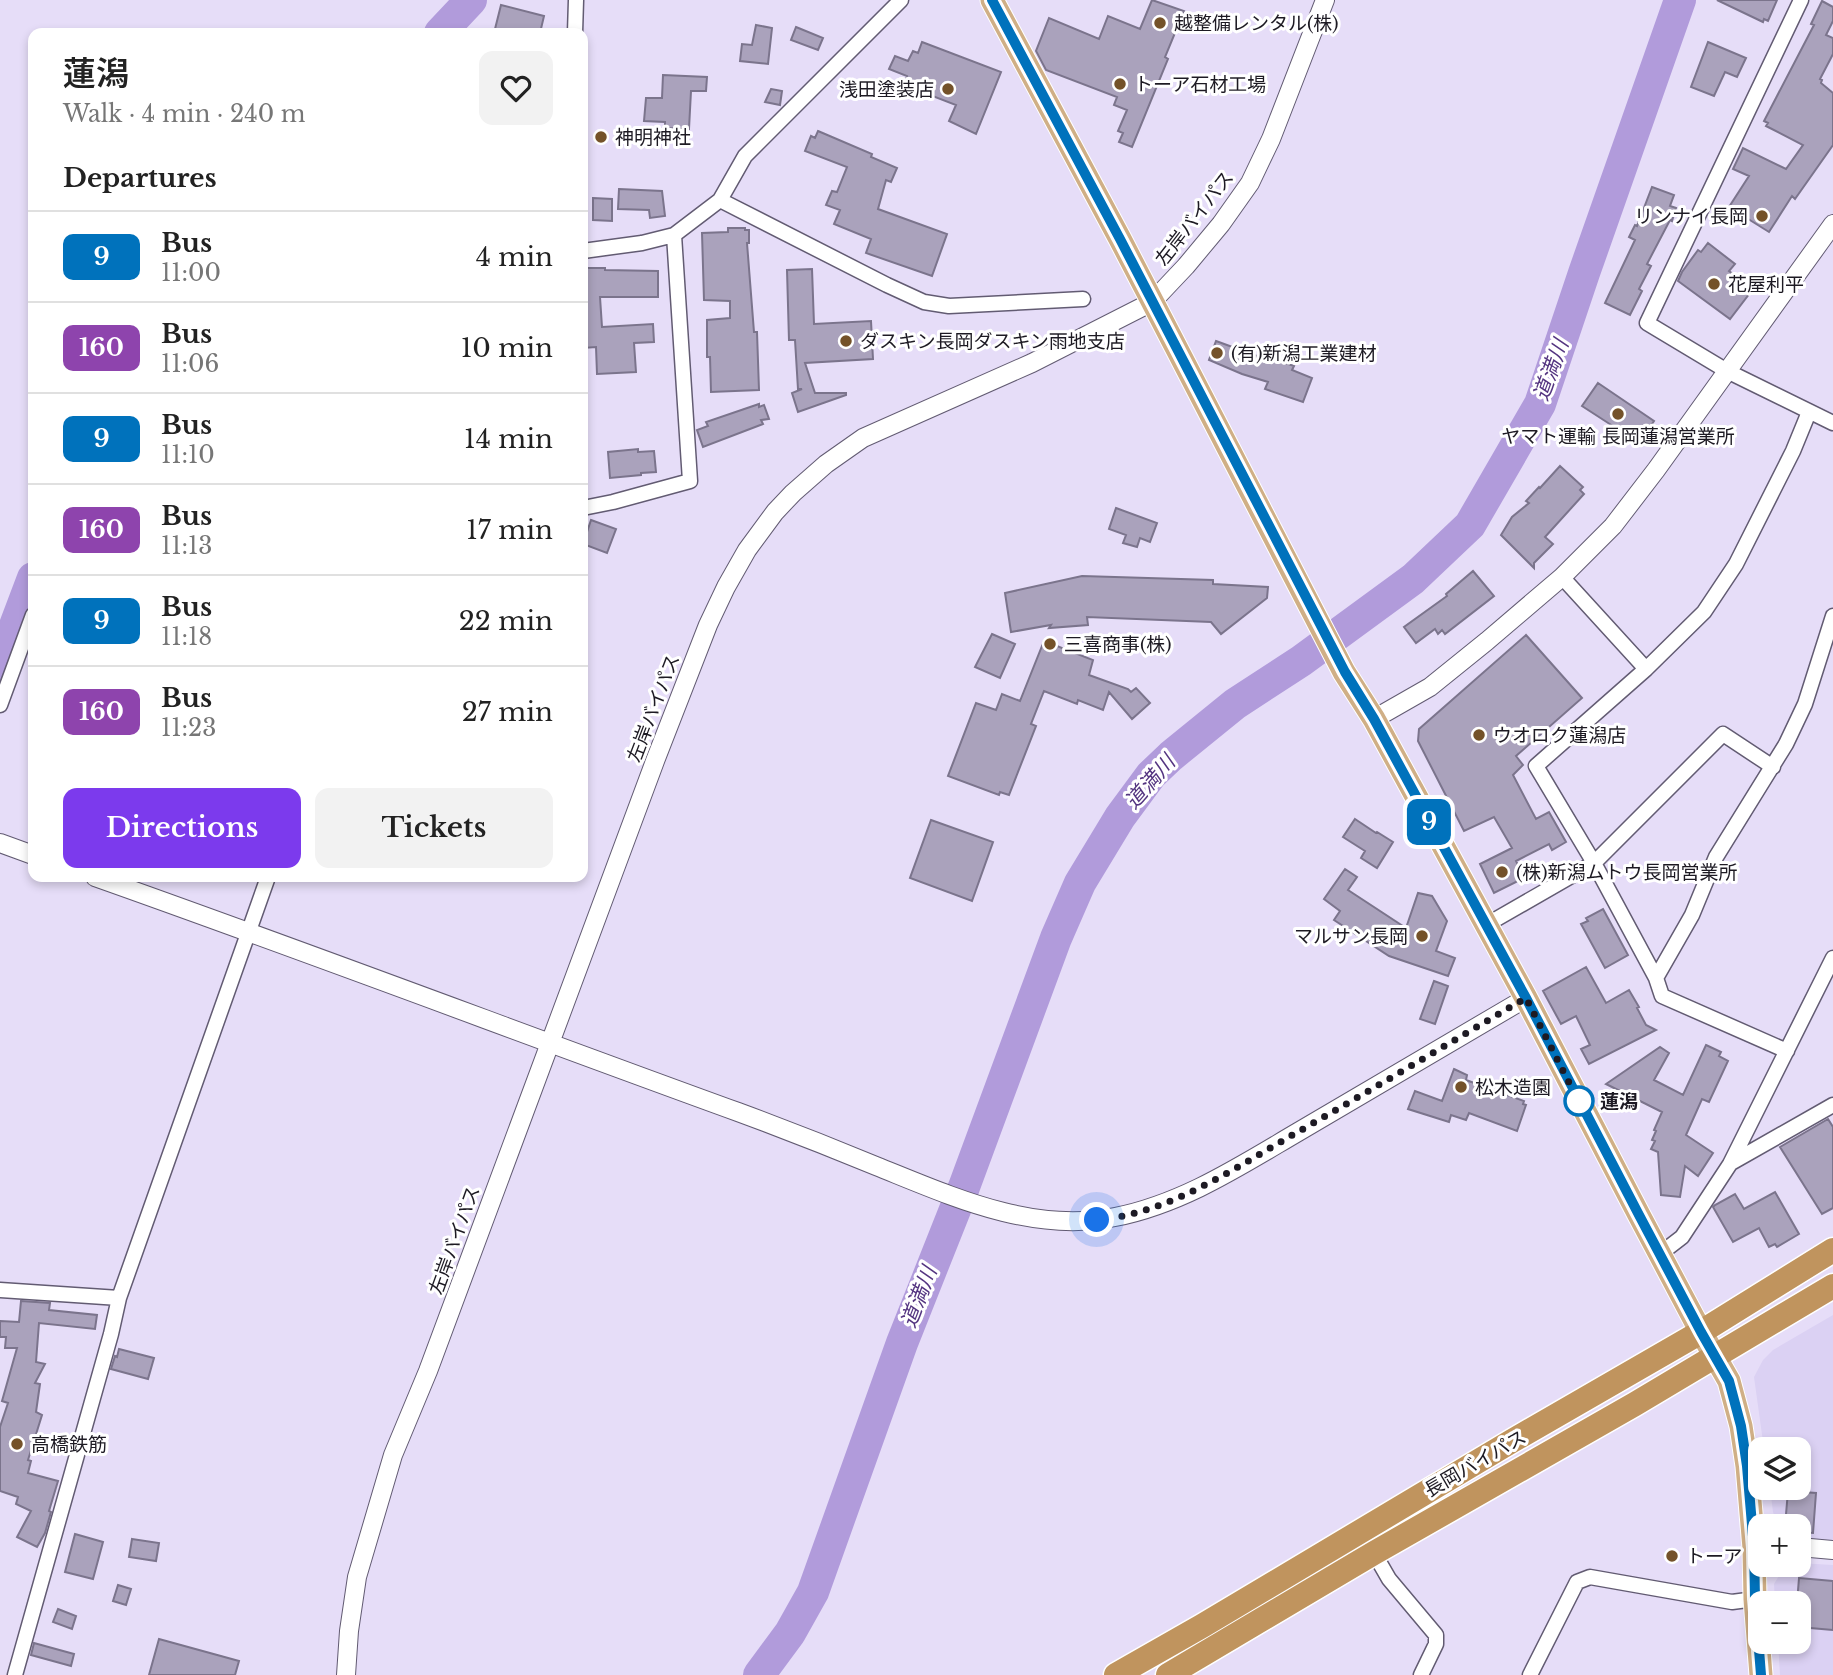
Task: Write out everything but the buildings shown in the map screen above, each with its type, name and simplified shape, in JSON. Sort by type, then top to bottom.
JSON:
[{"type":"highway","name":"長岡バイパス","points":[[1116,1675],[1701,1332],[1833,1250]]},
{"type":"highway","name":"長岡バイパス","points":[[1168,1675],[1833,1286]]},
{"type":"main road","points":[[992,0],[1120,239],[1345,672],[1374,719],[1526,998],[1729,1381],[1741,1426],[1753,1514]]},
{"type":"main road","points":[[1759,1654],[1761,1675]]},
{"type":"street","points":[[575,28],[576,0]]},
{"type":"street","points":[[588,250],[642,243],[674,235],[720,200],[745,156],[901,0]]},
{"type":"street","name":"左岸バイパス","points":[[346,1675],[357,1577],[393,1455],[428,1371],[708,625],[747,551],[775,512],[801,486],[863,438],[1032,363],[1152,302],[1186,267],[1250,183],[1271,139],[1325,0]]},
{"type":"street","points":[[1801,0],[1647,323],[1727,371],[1833,423]]},
{"type":"street","points":[[720,200],[924,302],[949,306],[1083,299]]},
{"type":"street","points":[[1374,719],[1430,687],[1487,641],[1562,577],[1613,526],[1833,224]]},
{"type":"street","points":[[588,507],[690,481],[674,235]]},
{"type":"street","points":[[1787,1051],[1662,996],[1656,978],[1594,863],[1536,766],[1646,669],[1704,612],[1736,564],[1793,451],[1809,412]]},
{"type":"street","points":[[1562,577],[1646,669]]},
{"type":"street","points":[[1656,978],[1692,915],[1716,857],[1786,744],[1805,704],[1833,616]]},
{"type":"street","points":[[0,705],[28,629]]},
{"type":"street","points":[[1486,925],[1594,863],[1723,734],[1773,767]]},
{"type":"street","points":[[0,843],[28,853]]},
{"type":"street","points":[[109,882],[248,930],[800,1135],[980,1205],[1049,1220],[1112,1218],[1174,1200],[1270,1148],[1526,998]]},
{"type":"street","points":[[15,1675],[120,1298],[266,882]]},
{"type":"street","points":[[1660,1254],[1682,1237],[1730,1164],[1833,958]]},
{"type":"street","points":[[1730,1164],[1833,1105]]},
{"type":"street","points":[[0,1290],[120,1298]]},
{"type":"street","points":[[1811,1548],[1833,1550]]},
{"type":"street","points":[[1374,1553],[1389,1579],[1436,1635],[1436,1644],[1421,1675]]},
{"type":"street","points":[[1530,1675],[1577,1582],[1590,1577],[1732,1602],[1748,1600]]},
{"type":"shaded area","points":[[1833,1315],[1833,1545],[1811,1543],[1811,1514],[1773,1512],[1772,1500],[1811,1500],[1811,1437],[1762,1437],[1754,1377],[1763,1360],[1773,1350]]},
{"type":"shaded area","points":[[1811,1564],[1833,1565],[1833,1675],[1780,1675],[1779,1654],[1811,1654],[1811,1591],[1774,1591],[1774,1584],[1778,1577],[1811,1577]]},
{"type":"waterway","points":[[445,28],[471,0]]},
{"type":"waterway","name":"道満川","points":[[759,1675],[790,1633],[813,1592],[902,1343],[964,1187],[1056,938],[1080,883],[1120,817],[1151,775],[1171,756],[1235,704],[1301,661],[1413,579],[1470,525],[1540,404],[1680,0]]},
{"type":"waterway","points":[[0,665],[28,591]]},
{"type":"bus line","name":"9","points":[[992,0],[1120,239],[1345,672],[1374,719],[1526,998],[1729,1381],[1741,1426],[1747,1466],[1761,1675]]},
{"type":"place","name":"越整備レンタル(株)","points":[[1160,23]]},
{"type":"place","name":"トーア石材工場","points":[[1120,84]]},
{"type":"place","name":"浅田塗装店","points":[[948,89]]},
{"type":"place","name":"神明神社","points":[[601,137]]},
{"type":"place","name":"リンナイ長岡","points":[[1762,216]]},
{"type":"place","name":"花屋利平","points":[[1714,284]]},
{"type":"place","name":"ダスキン長岡ダスキン雨地支店","points":[[846,341]]},
{"type":"place","name":"(有)新潟工業建材","points":[[1217,353]]},
{"type":"place","name":"ヤマト運輸 長岡蓮潟営業所","points":[[1618,414]]},
{"type":"place","name":"三喜商事(株)","points":[[1050,644]]},
{"type":"place","name":"ウオロク蓮潟店","points":[[1479,735]]},
{"type":"place","name":"(株)新潟ムトウ長岡営業所","points":[[1502,872]]},
{"type":"place","name":"マルサン長岡","points":[[1422,936]]},
{"type":"place","name":"松木造園","points":[[1461,1087]]},
{"type":"place","name":"蓮潟","points":[[1579,1101]]},
{"type":"place","name":"高橋鉄筋","points":[[17,1444]]},
{"type":"place","name":"トーア","points":[[1672,1556]]},
{"type":"route","points":[[1097,1220],[1147,1210],[1174,1200],[1305,1128],[1526,998],[1582,1108],[1579,1101]]}]
